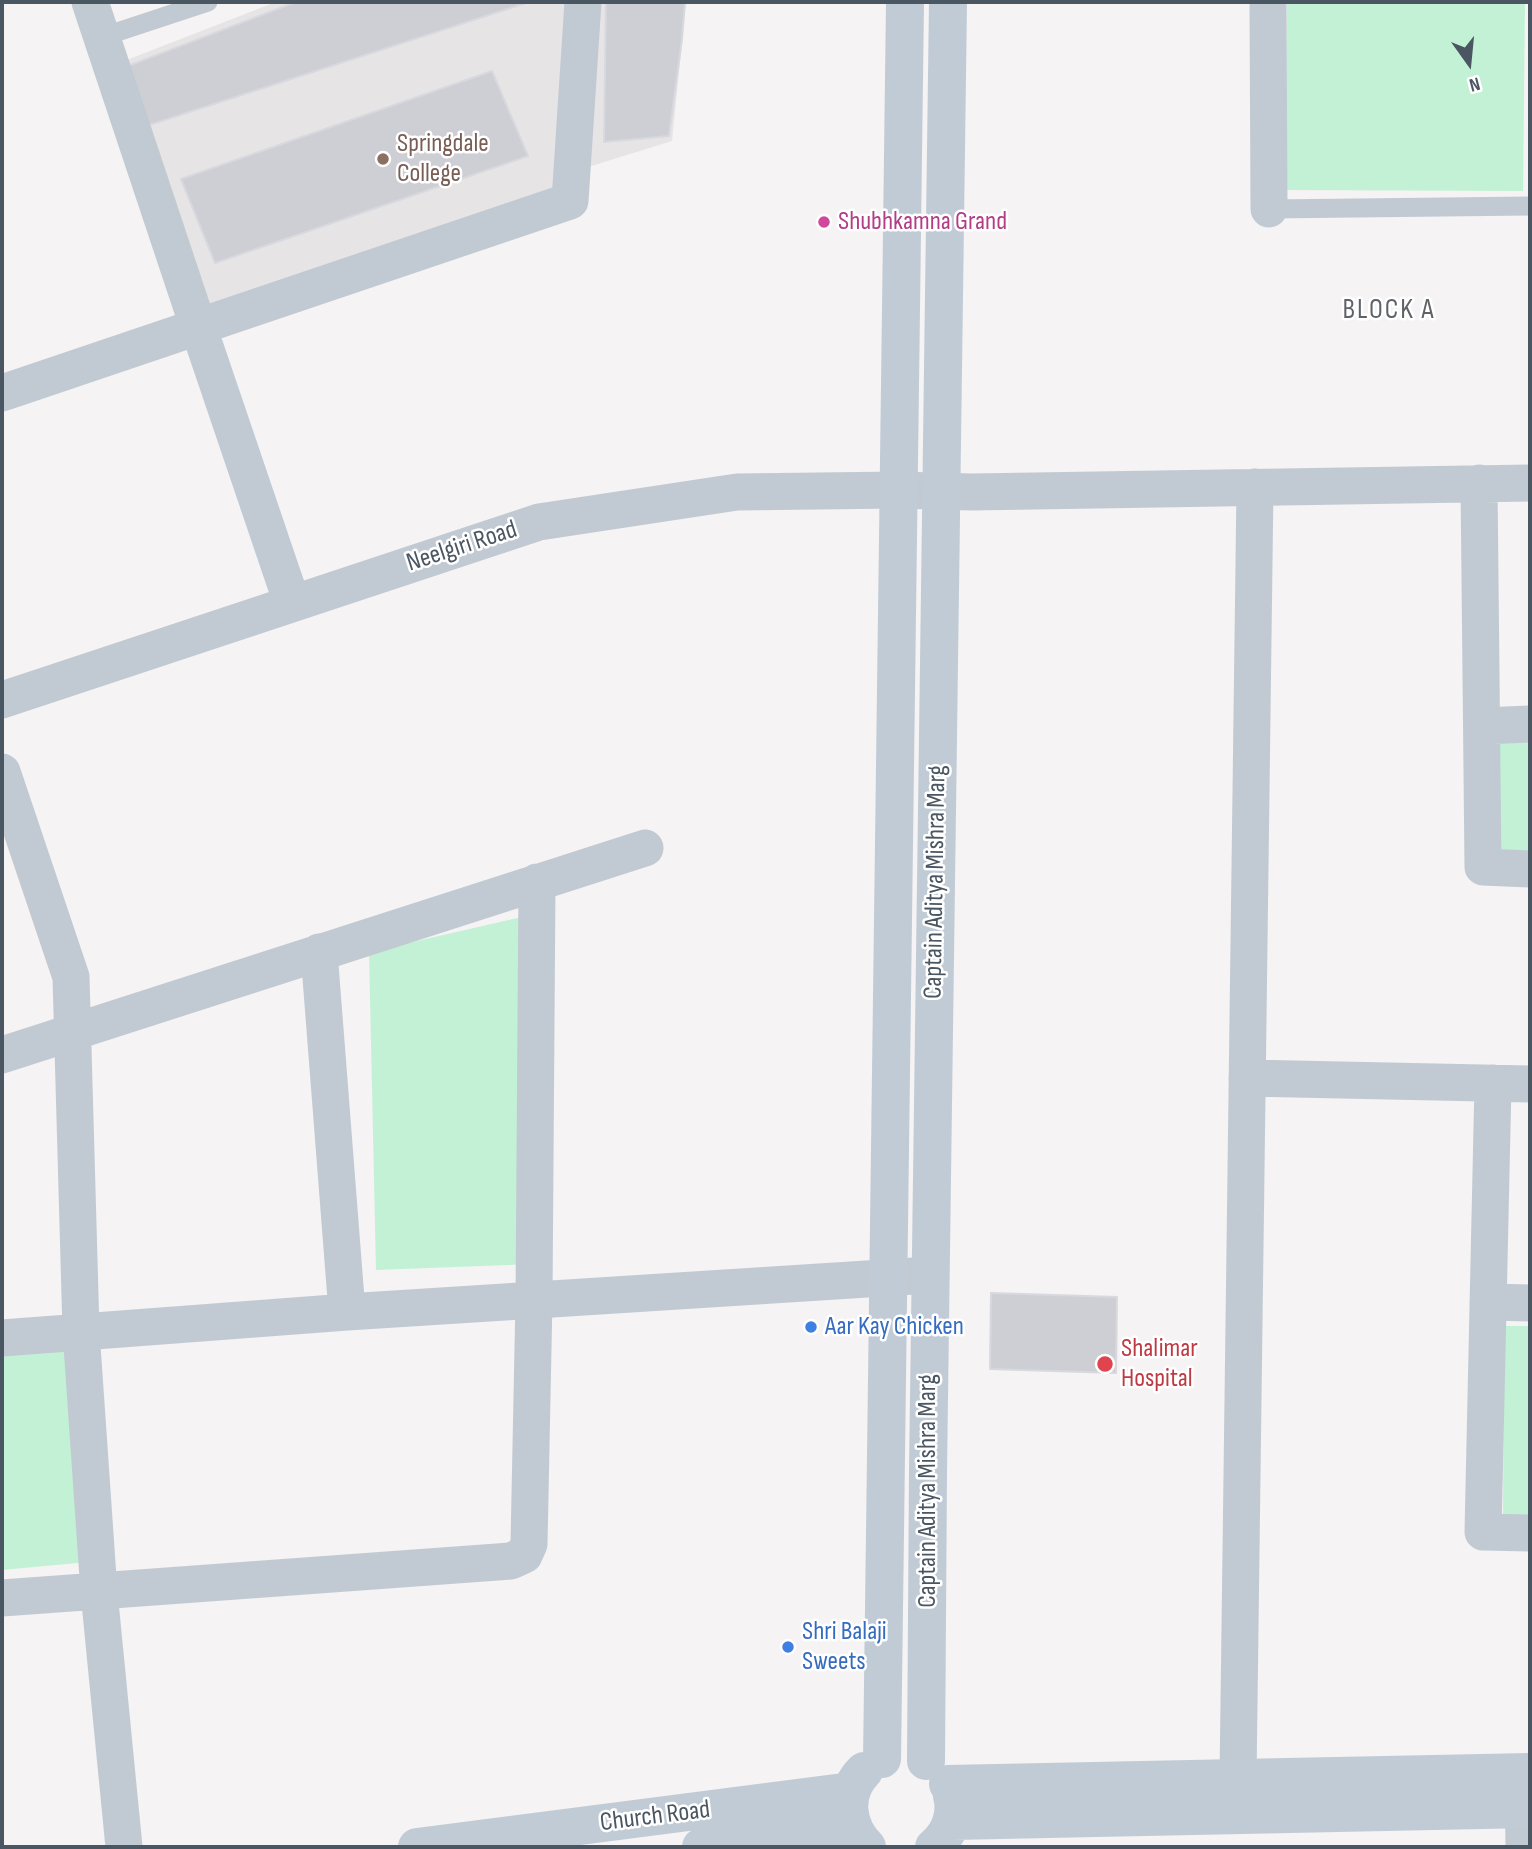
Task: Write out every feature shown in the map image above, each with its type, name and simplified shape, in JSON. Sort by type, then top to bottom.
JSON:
[{"type":"street","points":[[90,2],[292,603]]},
{"type":"street","points":[[2,393],[570,201],[583,2]]},
{"type":"street","name":"Captain Aditya Mishra Marg","points":[[882,1759],[905,2]]},
{"type":"street","name":"Captain Aditya Mishra Marg","points":[[943,1834],[954,1803],[937,1773],[930,1275],[948,2]]},
{"type":"street","points":[[1268,2],[1269,209]]},
{"type":"street","name":"Neelgiri Road","points":[[2,700],[539,522],[737,492],[941,492],[1530,483]]},
{"type":"street","points":[[1479,484],[1483,867],[1530,869]]},
{"type":"street","points":[[1238,1778],[1255,487]]},
{"type":"street","points":[[1482,726],[1530,724]]},
{"type":"street","points":[[2,772],[71,977],[81,1331],[99,1592],[124,1847]]},
{"type":"street","points":[[2,1055],[645,848]]},
{"type":"street","points":[[2,1598],[511,1561],[524,1555],[529,1544],[534,1299],[537,882]]},
{"type":"street","points":[[319,952],[347,1312]]},
{"type":"street","points":[[1247,1078],[1530,1084]]},
{"type":"street","points":[[1493,1083],[1482,1532],[1530,1533]]},
{"type":"street","points":[[2,1338],[534,1299],[930,1275]]},
{"type":"street","points":[[1488,1302],[1530,1303]]},
{"type":"street","points":[[857,1822],[860,1775],[882,1759],[896,1756],[914,1756],[937,1773],[1238,1778],[1527,1790]]},
{"type":"street","points":[[943,1834],[1527,1790]]},
{"type":"street","points":[[1524,1847],[1527,1790]]},
{"type":"street","name":"Church Road","points":[[418,1847],[857,1822]]},
{"type":"street","name":"Church Road","points":[[701,1847],[857,1822]]},
{"type":"lane","points":[[102,37],[208,2]]},
{"type":"lane","points":[[1269,209],[1530,206]]},
{"type":"shaded area","name":"Springdale College","points":[[276,2],[686,2],[672,141],[556,177],[556,197],[206,311],[119,63]]},
{"type":"green space","points":[[1287,2],[1525,2],[1523,191],[1286,190]]},
{"type":"green space","points":[[1499,739],[1530,739],[1530,852],[1500,852]]},
{"type":"green space","points":[[548,911],[535,1264],[376,1270],[369,952]]},
{"type":"green space","points":[[1504,1326],[1530,1326],[1530,1517],[1503,1517]]},
{"type":"green space","points":[[77,1345],[99,1561],[2,1570],[2,1352]]},
{"type":"building","points":[[296,2],[529,2],[149,125],[128,66]]},
{"type":"building","points":[[606,2],[685,2],[669,136],[604,142]]},
{"type":"building","points":[[492,71],[528,156],[215,263],[181,179]]},
{"type":"building","points":[[991,1293],[1117,1297],[1116,1373],[990,1369]]},
{"type":"place","name":"Springdale College","points":[[383,159]]},
{"type":"place","name":"Shubhkamna Grand","points":[[824,222]]},
{"type":"place","name":"Aar Kay Chicken","points":[[811,1327]]},
{"type":"place","name":"Shalimar Hospital","points":[[1105,1364]]},
{"type":"place","name":"Shri Balaji Sweets","points":[[788,1647]]},
{"type":"district","name":"BLOCK A","points":[[1389,311]]}]
